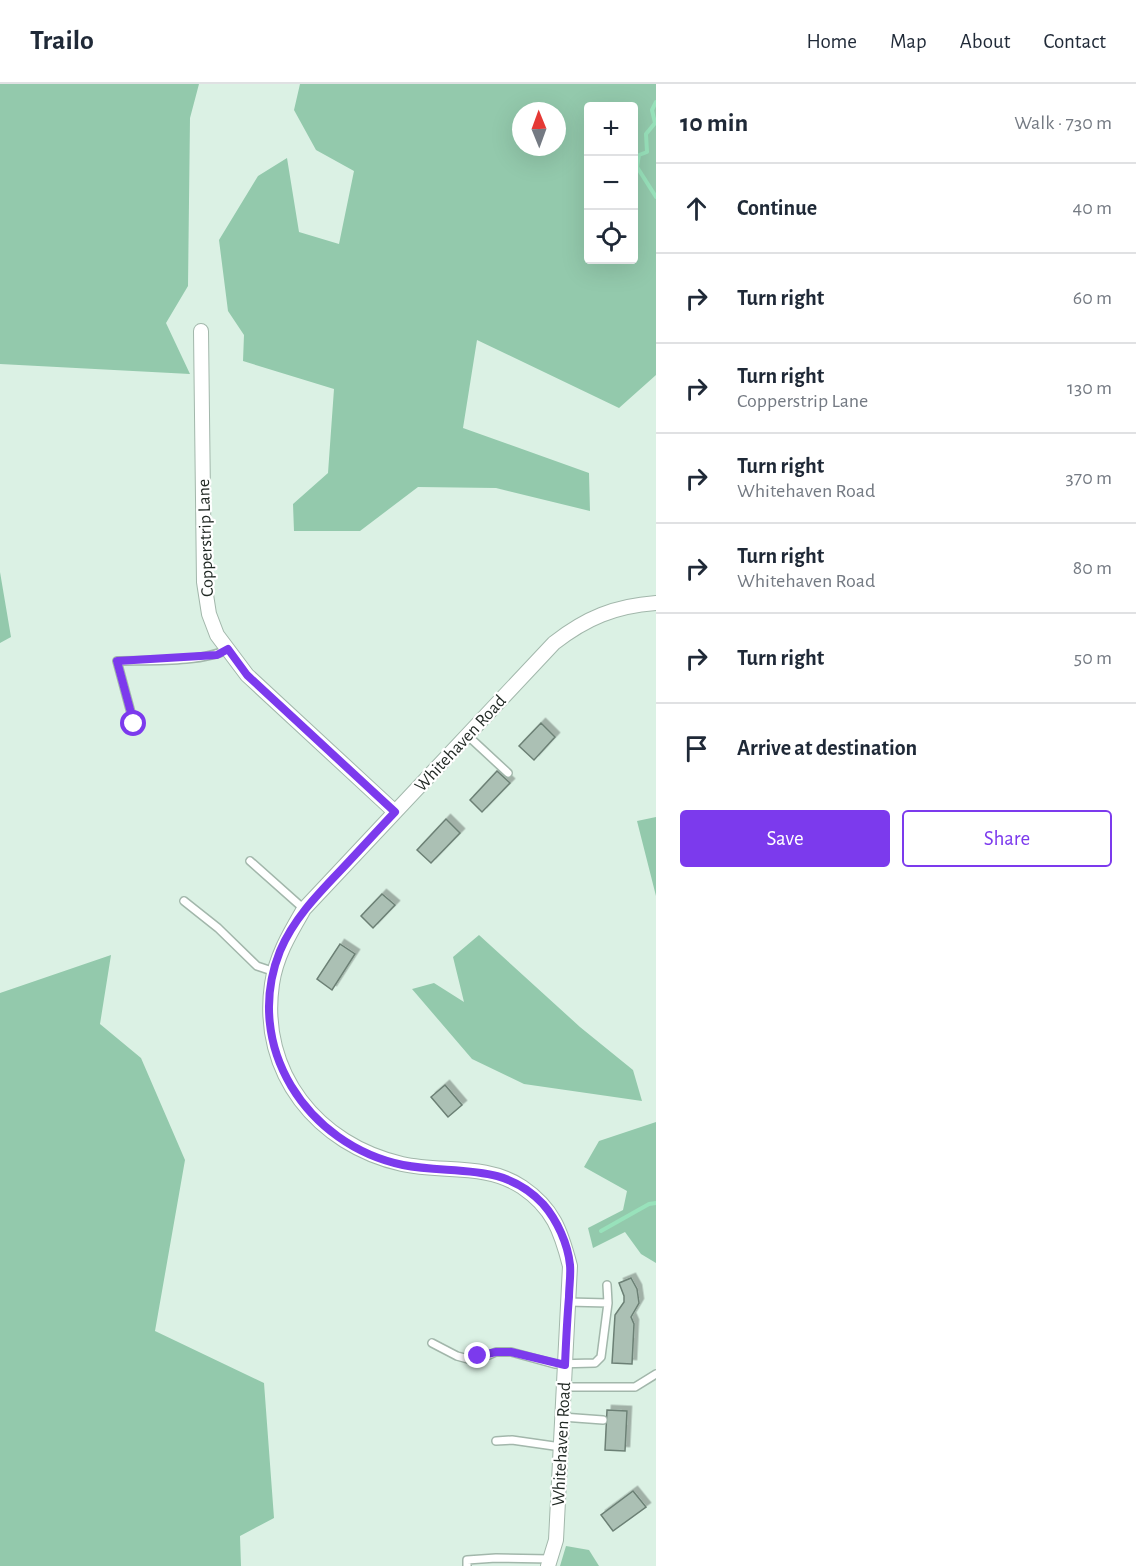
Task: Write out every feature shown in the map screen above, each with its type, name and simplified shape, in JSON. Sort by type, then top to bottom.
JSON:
[{"type":"street","name":"Copperstrip Lane","points":[[201,331],[204,582],[209,614],[217,635],[247,675],[395,812]]},
{"type":"street","name":"Whitehaven Road","points":[[549,1563],[556,1540],[570,1266],[562,1233],[543,1204],[521,1186],[500,1176],[478,1171],[403,1165],[361,1151],[340,1139],[319,1122],[297,1095],[281,1068],[270,1015],[272,984],[280,951],[304,909],[554,643],[574,627],[596,616],[625,607],[656,603]]},
{"type":"lane","points":[[134,724],[117,661],[217,655],[228,649]]},
{"type":"lane","points":[[467,735],[508,773]]},
{"type":"lane","points":[[250,861],[304,909]]},
{"type":"lane","points":[[184,901],[218,928],[257,966],[275,972]]},
{"type":"lane","points":[[432,1343],[468,1359],[496,1352],[511,1352],[565,1365],[595,1363],[601,1357],[608,1303],[607,1285]]},
{"type":"lane","points":[[568,1302],[608,1303]]},
{"type":"lane","points":[[564,1387],[635,1387],[656,1374]]},
{"type":"lane","points":[[562,1417],[603,1420]]},
{"type":"lane","points":[[496,1441],[512,1440],[561,1447]]},
{"type":"lane","points":[[467,1566],[467,1560],[496,1558],[549,1563]]},
{"type":"green space","points":[[0,84],[199,84],[190,118],[188,286],[166,323],[190,374],[0,364]]},
{"type":"green space","points":[[300,84],[656,84],[656,375],[619,408],[477,340],[463,428],[589,473],[590,511],[496,488],[418,487],[360,531],[294,531],[293,504],[328,473],[334,389],[243,361],[244,335],[228,311],[219,240],[258,176],[287,158],[299,232],[339,244],[354,171],[316,150],[294,110]]},
{"type":"green space","points":[[0,572],[11,637],[0,643]]},
{"type":"green space","points":[[656,817],[656,896],[637,821]]},
{"type":"green space","points":[[479,935],[580,1027],[633,1070],[642,1101],[524,1084],[472,1059],[412,989],[434,983],[464,1002],[453,957]]},
{"type":"green space","points":[[111,955],[100,1024],[141,1058],[185,1160],[155,1331],[264,1383],[274,1518],[240,1536],[241,1566],[0,1566],[0,993]]},
{"type":"green space","points":[[656,1122],[656,1263],[641,1254],[625,1232],[593,1248],[588,1228],[623,1210],[627,1191],[584,1167],[599,1141]]},
{"type":"green space","points":[[566,1546],[589,1550],[599,1566],[560,1566]]},
{"type":"building","points":[[541,723],[555,737],[534,760],[519,746]]},
{"type":"building","points":[[497,771],[510,783],[482,812],[470,800]]},
{"type":"building","points":[[446,819],[460,833],[431,863],[417,850]]},
{"type":"building","points":[[382,894],[395,905],[373,928],[361,916]]},
{"type":"building","points":[[340,944],[355,954],[332,990],[317,979]]},
{"type":"building","points":[[445,1085],[462,1105],[448,1117],[431,1097]]},
{"type":"building","points":[[631,1278],[637,1289],[639,1303],[631,1317],[634,1324],[632,1364],[612,1363],[615,1315],[624,1302],[619,1283]]},
{"type":"building","points":[[607,1410],[627,1411],[625,1451],[605,1450]]},
{"type":"building","points":[[633,1491],[646,1507],[613,1531],[601,1515]]},
{"type":"waterway","points":[[656,102],[652,110],[655,123],[646,134],[647,152],[639,155],[637,167],[656,197]]},
{"type":"waterway","points":[[601,1231],[649,1204],[656,1203]]},
{"type":"route","points":[[134,724],[117,661],[217,655],[228,649],[247,675],[395,812],[304,909],[280,951],[272,984],[270,1015],[281,1068],[297,1095],[319,1122],[340,1139],[361,1151],[403,1165],[478,1171],[500,1176],[521,1186],[543,1204],[562,1233],[570,1266],[565,1365],[511,1352],[496,1352],[478,1356]]}]
